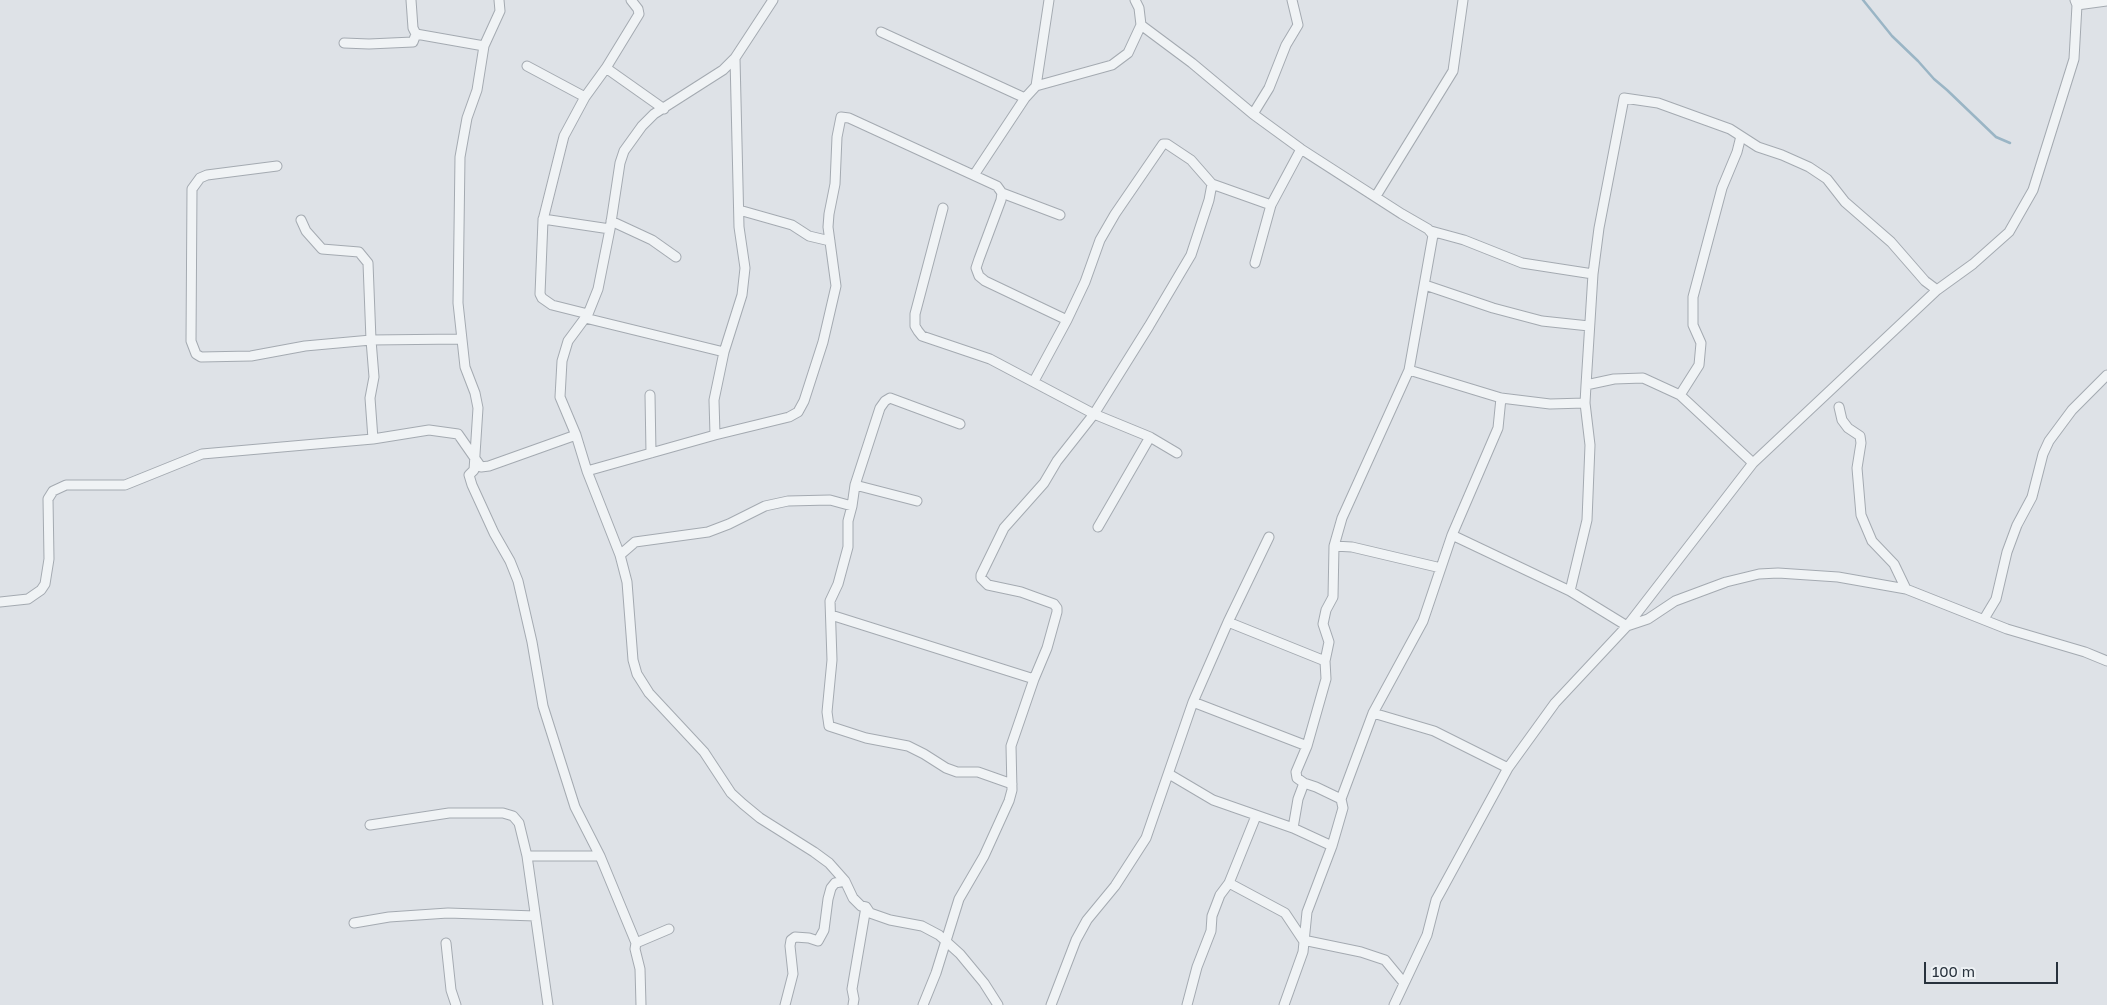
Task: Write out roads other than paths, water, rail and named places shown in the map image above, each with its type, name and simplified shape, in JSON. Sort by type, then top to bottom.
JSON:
[{"type":"street","points":[[344,43],[413,42],[416,34],[413,28],[411,0]]},
{"type":"street","points":[[473,455],[478,408],[475,392],[465,367],[458,303],[460,157],[484,46],[500,11],[499,0]]},
{"type":"street","points":[[632,0],[639,14],[606,68],[585,97],[564,136],[543,219],[540,294],[542,298],[552,305],[586,316],[724,352]]},
{"type":"street","points":[[773,0],[734,58],[715,75],[654,114],[642,126],[624,151],[620,163],[611,225],[598,289],[586,316],[568,341],[562,361],[560,397],[620,555],[627,582],[634,660],[637,674],[649,692],[704,752],[731,793],[743,804],[760,818],[829,863],[844,881],[853,898],[861,906],[866,907],[870,913],[932,930],[960,954],[984,983],[998,1005]]},
{"type":"street","points":[[1036,86],[1049,0]]},
{"type":"street","points":[[974,175],[1025,98],[1036,86],[1112,65],[1128,52],[1140,25],[1139,8],[1135,0]]},
{"type":"street","points":[[1253,114],[1269,88],[1286,45],[1298,25],[1292,0]]},
{"type":"street","points":[[1376,196],[1453,71],[1463,0]]},
{"type":"street","points":[[1394,1005],[1427,935],[1436,900],[1508,768],[1555,703],[1627,626],[1753,464],[1937,290],[1973,264],[2009,232],[2033,190],[2074,59],[2076,2],[2107,1]]},
{"type":"street","points":[[1140,25],[1192,63],[1253,114],[1301,149],[1431,232],[1464,240],[1522,263],[1592,274]]},
{"type":"street","points":[[881,32],[1025,98]]},
{"type":"street","points":[[416,34],[484,46]]},
{"type":"street","points":[[715,435],[714,400],[724,352],[742,295],[745,268],[740,241],[734,58]]},
{"type":"street","points":[[527,66],[585,97]]},
{"type":"street","points":[[606,68],[664,109]]},
{"type":"street","points":[[1570,591],[1587,520],[1590,445],[1584,403],[1592,274],[1598,228],[1624,98],[1658,103],[1730,129],[1758,147],[1782,154],[1810,167],[1827,179],[1845,202],[1891,242],[1924,281],[1937,290]]},
{"type":"street","points":[[587,471],[715,435],[789,417],[798,412],[804,401],[823,342],[836,286],[830,241],[830,202],[834,184],[837,136],[841,117],[850,118],[997,186],[1002,194],[1002,200],[978,259],[976,268],[979,276],[985,281],[1067,320]]},
{"type":"street","points":[[1680,395],[1699,365],[1701,344],[1693,325],[1693,297],[1722,188],[1737,152],[1741,136]]},
{"type":"street","points":[[1034,381],[1085,282],[1100,240],[1115,214],[1163,144],[1167,144],[1191,160],[1212,184],[1271,205]]},
{"type":"street","points":[[1255,263],[1271,205],[1301,149]]},
{"type":"street","points":[[277,166],[207,175],[200,178],[192,189],[192,349],[201,357],[251,356],[306,346],[371,340],[461,339]]},
{"type":"street","points":[[923,1005],[936,973],[959,899],[984,856],[1009,800],[1012,784],[1011,746],[1034,679],[1047,648],[1057,608],[1054,604],[1029,594],[988,585],[981,578],[981,575],[1004,528],[1044,483],[1057,461],[1094,414],[1192,255],[1212,184]]},
{"type":"street","points":[[1002,194],[1060,215]]},
{"type":"street","points":[[943,208],[915,314],[915,326],[918,332],[922,336],[990,359],[1094,414],[1150,437],[1177,453]]},
{"type":"street","points":[[739,210],[792,225],[809,236],[830,241]]},
{"type":"street","points":[[543,219],[611,225],[652,240],[676,257]]},
{"type":"street","points":[[301,220],[306,231],[322,249],[358,252],[368,263],[374,377],[370,398],[373,439]]},
{"type":"street","points":[[1341,799],[1329,792],[1304,783],[1298,778],[1296,772],[1307,746],[1326,679],[1325,661],[1329,642],[1323,624],[1326,610],[1333,597],[1334,546],[1342,518],[1409,370],[1432,242],[1431,232]]},
{"type":"street","points":[[1425,285],[1493,308],[1542,321],[1588,326]]},
{"type":"street","points":[[1409,370],[1501,398],[1550,404],[1584,403]]},
{"type":"street","points":[[1984,619],[1996,600],[2007,552],[2017,524],[2032,497],[2048,441],[2072,410],[2107,375]]},
{"type":"street","points":[[1586,385],[1614,379],[1642,378],[1680,395],[1753,464]]},
{"type":"street","points":[[650,395],[651,453]]},
{"type":"street","points":[[960,424],[890,398],[880,408],[854,485],[848,521],[848,547],[838,584],[830,601],[832,660],[826,712],[829,726],[866,738],[908,746],[946,768],[957,772],[978,772],[1012,784]]},
{"type":"street","points":[[1284,1005],[1303,952],[1307,912],[1332,846],[1343,808],[1341,799],[1373,713],[1423,621],[1452,535],[1498,428],[1501,398]]},
{"type":"street","points":[[1839,407],[1842,420],[1848,428],[1860,436],[1862,443],[1857,468],[1861,515],[1872,541],[1894,564],[1906,589]]},
{"type":"street","points":[[0,602],[28,599],[41,590],[49,559],[48,499],[53,491],[60,487],[72,484],[125,485],[202,454],[373,439],[429,430],[458,434],[473,455],[477,468]]},
{"type":"street","points":[[576,435],[489,466],[477,468],[469,475],[472,485],[518,580],[532,642],[543,706],[575,807],[600,856],[636,943],[635,949],[640,969],[641,1005]]},
{"type":"street","points":[[1098,527],[1150,437]]},
{"type":"street","points":[[854,485],[917,501]]},
{"type":"street","points":[[620,555],[635,542],[708,532],[765,506],[788,501],[830,500],[852,506]]},
{"type":"street","points":[[1452,535],[1570,591],[1627,626],[1648,619],[1674,601],[1726,582],[1759,574],[1778,573],[1838,577],[1906,589],[2007,629],[2085,652],[2107,661]]},
{"type":"street","points":[[1052,1005],[1076,940],[1087,920],[1115,886],[1146,838],[1194,702],[1228,622],[1269,536]]},
{"type":"street","points":[[1334,546],[1352,547],[1441,568]]},
{"type":"street","points":[[831,615],[1034,679]]},
{"type":"street","points":[[1228,622],[1325,661]]},
{"type":"street","points":[[1194,702],[1307,746]]},
{"type":"street","points":[[1373,713],[1434,731],[1508,768]]},
{"type":"street","points":[[1169,774],[1213,800],[1293,828],[1332,846]]},
{"type":"street","points":[[1293,828],[1298,799],[1304,783]]},
{"type":"street","points":[[370,826],[449,813],[503,813],[513,816],[519,823],[527,856],[548,1005]]},
{"type":"street","points":[[1187,1005],[1197,968],[1211,931],[1212,916],[1220,895],[1229,883],[1256,816]]},
{"type":"street","points":[[527,856],[600,856]]},
{"type":"street","points":[[785,1005],[793,974],[791,940],[795,937],[818,940],[822,936],[831,888],[835,883],[844,881]]},
{"type":"street","points":[[1229,883],[1285,913],[1303,940],[1361,952],[1385,960],[1404,983]]},
{"type":"street","points":[[853,1005],[852,989],[866,907]]},
{"type":"street","points":[[354,922],[448,913],[535,916]]},
{"type":"street","points":[[636,943],[669,929]]},
{"type":"street","points":[[446,943],[451,990],[456,1005]]},
{"type":"waterway","points":[[1863,0],[1892,36],[1934,79],[1996,137],[2010,143]]}]
